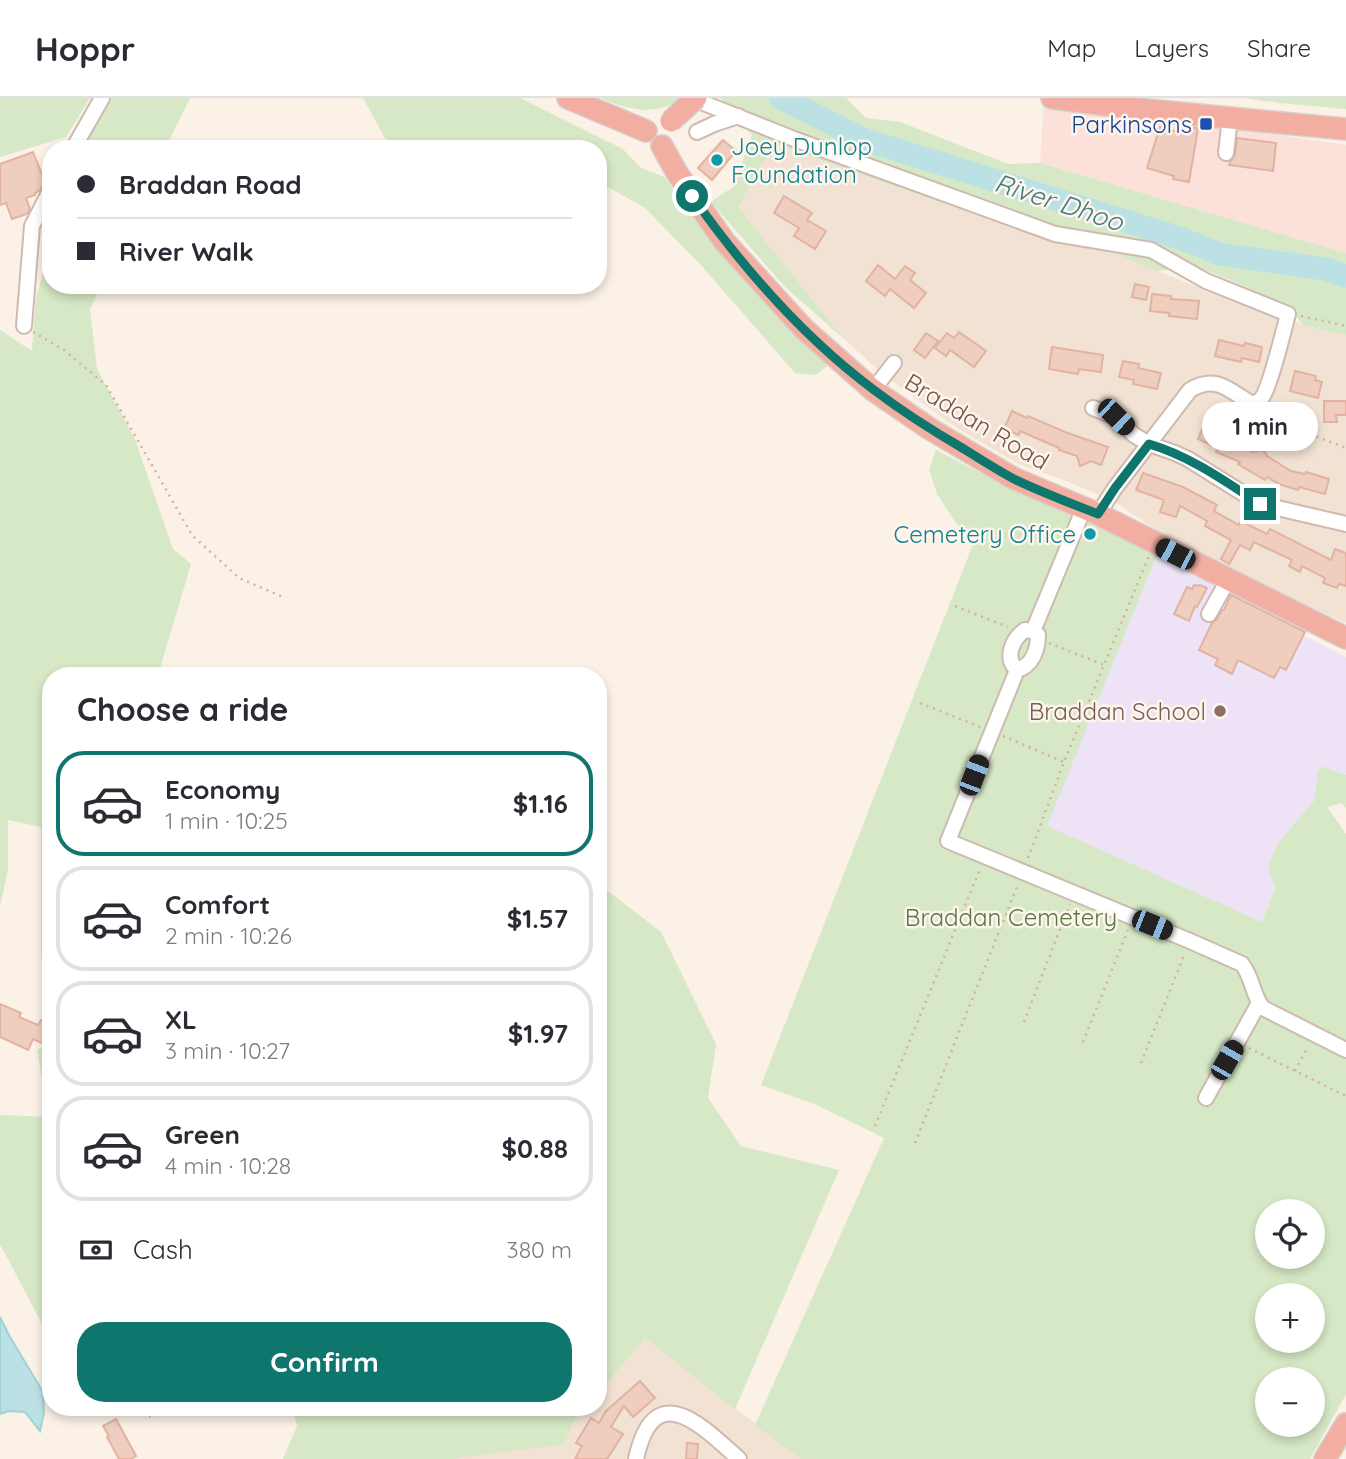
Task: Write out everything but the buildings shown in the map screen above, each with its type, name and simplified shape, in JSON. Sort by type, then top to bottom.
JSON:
[{"type":"highway","points":[[568,98],[646,131]]},
{"type":"highway","points":[[669,123],[694,98]]},
{"type":"highway","points":[[1052,98],[1346,129]]},
{"type":"highway","points":[[654,122],[669,123],[670,137],[667,143],[662,146],[651,145],[647,141],[646,131],[649,125],[654,122]]},
{"type":"highway","name":"Braddan Road","points":[[662,146],[677,173],[724,241],[804,329],[873,390],[930,429],[1013,478],[1091,511],[1346,638]]},
{"type":"highway","points":[[1325,1459],[1346,1424]]},
{"type":"street","points":[[78,140],[102,98]]},
{"type":"street","points":[[694,98],[794,139],[1055,234],[1151,250],[1206,281],[1288,314],[1268,383],[1260,401],[1251,403],[1215,383],[1206,383],[1190,390],[1115,488],[1091,511],[1031,634],[1015,640],[1009,655],[1011,664],[1017,670]]},
{"type":"street","points":[[697,132],[738,116]]},
{"type":"street","points":[[1226,153],[1230,118]]},
{"type":"street","points":[[24,326],[32,226],[42,207]]},
{"type":"street","points":[[873,390],[894,363]]},
{"type":"street","points":[[1093,408],[1116,417],[1134,435],[1149,444],[1188,459],[1260,504],[1346,524]]},
{"type":"street","points":[[1209,614],[1228,580]]},
{"type":"street","points":[[1017,670],[1029,664],[1038,646],[1031,634]]},
{"type":"street","points":[[1017,670],[948,841],[1242,964],[1263,1008],[1346,1050]]},
{"type":"street","points":[[1206,1098],[1259,1003]]},
{"type":"street","points":[[636,1459],[645,1429],[661,1414],[672,1413],[697,1424],[739,1459]]},
{"type":"path","points":[[1288,314],[1346,326]]},
{"type":"path","points":[[24,326],[64,350],[106,385],[192,535],[239,578],[283,597]]},
{"type":"path","points":[[1260,401],[1265,409],[1317,437],[1346,448]]},
{"type":"path","points":[[915,1143],[1064,762],[1155,543]]},
{"type":"path","points":[[955,606],[1104,665]]},
{"type":"path","points":[[920,703],[1064,762]]},
{"type":"path","points":[[875,1126],[985,856]]},
{"type":"path","points":[[1024,1022],[1074,893]]},
{"type":"path","points":[[1083,1042],[1133,917]]},
{"type":"path","points":[[1140,1063],[1190,941]]},
{"type":"path","points":[[1296,1071],[1314,1035]]},
{"type":"path","points":[[1237,1042],[1346,1096]]},
{"type":"shaded area","points":[[1044,99],[1346,145],[1346,253],[1040,163]]},
{"type":"shaded area","points":[[774,144],[1055,242],[1111,252],[1261,313],[1346,335],[1346,623],[1161,533],[1115,502],[1019,464],[957,428],[885,376],[844,339],[737,207]]},
{"type":"shaded area","name":"Braddan School","points":[[1157,555],[1224,588],[1305,632],[1304,636],[1346,657],[1346,775],[1321,766],[1315,801],[1278,843],[1268,867],[1275,888],[1262,922],[1046,826]]},
{"type":"shaded area","points":[[644,1337],[801,1459],[289,1459],[574,1420],[577,1416],[607,1416],[607,1382]]},
{"type":"green space","points":[[0,98],[90,98],[66,137],[42,140],[42,144],[0,157]]},
{"type":"green space","points":[[109,98],[190,98],[169,140],[84,140]]},
{"type":"green space","points":[[363,98],[520,98],[605,140],[386,140]]},
{"type":"green space","points":[[601,98],[684,98],[674,104],[643,110]]},
{"type":"green space","points":[[720,98],[846,98],[866,118],[900,122],[1008,164],[1040,163],[1346,253],[1346,335],[1303,325],[1286,304],[1196,266],[1157,271],[1111,252],[1055,242],[774,144],[738,207],[844,339],[785,287],[711,202],[733,187],[752,135]]},
{"type":"green space","points":[[1244,98],[1346,98],[1346,109],[1280,103]]},
{"type":"green space","points":[[607,141],[623,149],[641,168],[664,177],[725,256],[829,365],[815,375],[795,373],[700,264],[645,208],[607,187]]},
{"type":"green space","points":[[42,276],[42,294],[97,294],[90,309],[97,369],[134,437],[173,549],[191,564],[160,667],[42,667],[42,960],[41,827],[8,820],[8,870],[0,906],[0,330],[32,351],[36,298]]},
{"type":"green space","name":"Braddan Cemetery","points":[[936,450],[998,482],[1072,514],[1074,519],[1085,521],[1157,555],[1047,826],[1262,922],[1275,888],[1268,867],[1278,843],[1314,801],[1321,766],[1346,775],[1346,808],[1342,803],[1327,807],[1346,834],[1346,1394],[1325,1432],[1325,1367],[1255,1367],[1255,1437],[1322,1437],[1310,1459],[801,1459],[755,1425],[884,1138],[817,1105],[761,1085],[972,547],[937,494],[929,469]]},
{"type":"green space","points":[[607,890],[661,932],[716,1044],[708,1098],[741,1146],[839,1170],[735,1409],[645,1338],[607,1383]]},
{"type":"green space","points":[[42,1048],[42,1079],[37,1049]]},
{"type":"green space","points":[[0,1115],[42,1117],[42,1324],[0,1244]]},
{"type":"green space","points":[[294,1416],[577,1416],[564,1444],[452,1459],[283,1459],[297,1426]]},
{"type":"water","points":[[0,1317],[42,1390],[43,1416],[40,1431],[25,1412],[9,1411],[0,1414]]},
{"type":"waterway","name":"River Dhoo","points":[[781,98],[865,140],[1183,239],[1219,254],[1325,269],[1346,276]]},
{"type":"place","name":"Parkinsons","points":[[1206,124]]},
{"type":"place","name":"Joey Dunlop Foundation","points":[[717,160]]},
{"type":"place","name":"Cemetery Office","points":[[1090,534]]},
{"type":"place","name":"Braddan School","points":[[1220,711]]},
{"type":"route","points":[[692,196],[724,241],[804,329],[848,369],[873,390],[930,429],[1013,478],[1098,514],[1149,444],[1188,459],[1260,504]]}]
